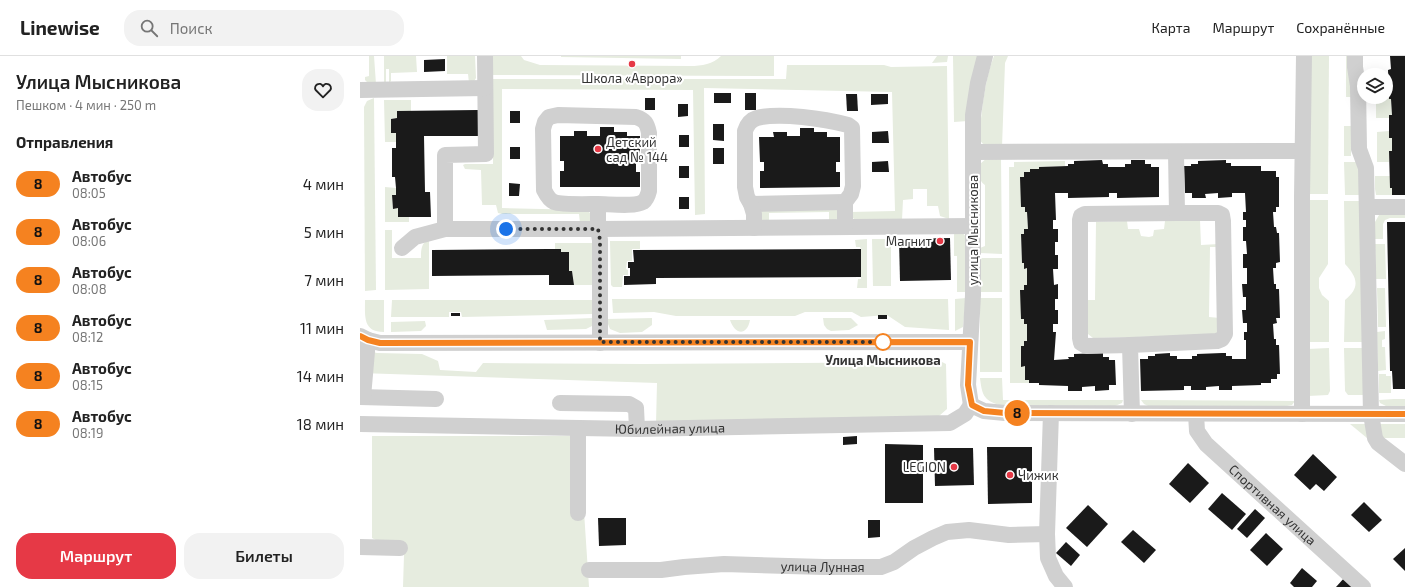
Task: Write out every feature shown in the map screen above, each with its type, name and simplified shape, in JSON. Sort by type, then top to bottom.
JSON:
[{"type":"street","points":[[445,229],[445,155],[486,154],[485,56]]},
{"type":"street","name":"улица Мысникова","points":[[972,405],[968,385],[973,295],[973,115],[978,82],[986,56]]},
{"type":"street","points":[[1302,414],[1302,151],[1304,56]]},
{"type":"street","points":[[1355,56],[1358,86],[1359,149],[1366,168],[1370,414],[1375,438],[1387,450],[1405,464]]},
{"type":"street","points":[[360,90],[485,88]]},
{"type":"street","points":[[558,115],[636,117],[644,120],[648,125],[649,191],[647,197],[642,202],[634,204],[598,204],[553,202],[544,190],[543,129],[545,122],[549,117],[558,115]]},
{"type":"street","points":[[754,228],[754,214],[747,197],[745,187],[745,131],[748,124],[756,119],[773,116],[817,118],[848,125],[852,128],[853,186],[851,194],[845,202],[845,227]]},
{"type":"street","points":[[974,152],[1302,151]]},
{"type":"street","points":[[1176,152],[1177,213]]},
{"type":"street","points":[[751,204],[845,202]]},
{"type":"street","points":[[598,204],[598,229],[600,240],[600,342]]},
{"type":"street","points":[[1367,207],[1405,207]]},
{"type":"street","points":[[1177,213],[1218,213],[1222,215],[1225,334],[1222,339],[1217,341],[1130,346],[1086,346],[1081,343],[1080,220],[1082,216],[1085,214],[1177,213]]},
{"type":"street","points":[[402,248],[415,237],[445,229],[973,226]]},
{"type":"street","points":[[436,399],[362,397],[364,338],[380,343],[970,342]]},
{"type":"street","points":[[1130,346],[1132,414]]},
{"type":"street","points":[[560,403],[629,404],[636,408],[637,429]]},
{"type":"street","points":[[972,405],[984,411],[1005,413],[1405,414]]},
{"type":"street","name":"Юбилейная улица","points":[[360,424],[637,429],[950,423],[965,414],[972,405]]},
{"type":"street","points":[[1051,413],[1047,534],[1048,558],[1056,576],[1065,587]]},
{"type":"street","name":"Спортивная улица","points":[[1196,414],[1197,431],[1206,444],[1362,587]]},
{"type":"street","points":[[578,429],[578,513]]},
{"type":"street","points":[[1387,450],[1405,450]]},
{"type":"street","name":"улица Лунная","points":[[589,570],[662,570],[724,564],[881,567],[894,562],[914,548],[947,532],[969,530],[1009,535],[1047,534]]},
{"type":"street","points":[[360,547],[400,548]]},
{"type":"shaded area","points":[[369,56],[374,56],[376,84],[369,84],[365,80],[365,77],[369,76]]},
{"type":"shaded area","points":[[384,56],[416,56],[417,72],[391,73],[391,81],[389,83],[389,69],[386,69],[386,85],[384,85]]},
{"type":"shaded area","points":[[447,56],[475,56],[476,78],[473,83],[469,83],[468,74],[447,74]]},
{"type":"shaded area","points":[[491,56],[521,56],[524,60],[540,65],[699,66],[714,61],[721,56],[774,56],[774,76],[492,75]]},
{"type":"shaded area","points":[[681,56],[681,59],[561,57]]},
{"type":"shaded area","points":[[937,56],[948,56],[947,62],[932,63]]},
{"type":"shaded area","points":[[953,56],[979,56],[968,121],[954,122]]},
{"type":"shaded area","points":[[994,56],[1008,56],[1005,63],[1002,147],[991,147],[985,145],[979,138],[982,107]]},
{"type":"shaded area","points":[[1309,56],[1329,56],[1328,194],[1308,194]]},
{"type":"shaded area","points":[[1346,56],[1351,56],[1351,97],[1346,97]]},
{"type":"shaded area","points":[[787,65],[884,65],[891,67],[947,66],[949,219],[940,216],[938,206],[927,206],[927,189],[913,189],[913,199],[903,200],[902,220],[855,220],[851,216],[850,212],[895,211],[892,92],[704,88],[705,214],[695,215],[693,90],[502,89],[502,208],[587,210],[591,214],[590,224],[580,223],[579,214],[498,213],[496,205],[482,205],[481,170],[465,169],[463,165],[493,164],[492,79],[786,79]]},
{"type":"shaded area","points":[[374,98],[376,290],[365,291],[364,107],[367,101]]},
{"type":"shaded area","points":[[384,100],[411,100],[411,111],[397,111],[397,118],[391,119],[391,133],[396,133],[396,142],[385,142]]},
{"type":"shaded area","points":[[1376,104],[1391,104],[1392,115],[1389,115],[1389,118],[1376,118]]},
{"type":"shaded area","points":[[1344,126],[1351,126],[1351,156],[1344,156]]},
{"type":"shaded area","points":[[1389,131],[1389,138],[1392,138],[1392,151],[1389,151],[1389,162],[1377,162],[1377,132]]},
{"type":"shaded area","points":[[1001,157],[1002,254],[980,253],[980,248],[985,246],[985,185],[980,179],[980,164],[987,158]]},
{"type":"shaded area","points":[[1065,161],[1065,166],[1039,167],[1039,169],[1030,169],[1030,172],[1024,177],[1021,207],[1025,207],[1025,212],[1027,212],[1028,229],[1024,229],[1024,234],[1021,235],[1022,263],[1024,263],[1024,268],[1027,268],[1027,285],[1024,285],[1024,324],[1027,324],[1027,341],[1024,341],[1024,346],[1021,346],[1021,366],[1025,366],[1025,380],[1029,380],[1029,383],[1010,383],[1009,167],[1014,167],[1014,162]]},
{"type":"shaded area","points":[[1344,162],[1356,162],[1361,166],[1363,195],[1345,195]]},
{"type":"shaded area","points":[[1375,176],[1390,176],[1390,188],[1392,188],[1392,195],[1376,195]]},
{"type":"shaded area","points":[[385,187],[396,188],[396,195],[392,195],[393,208],[398,208],[398,217],[409,217],[409,222],[385,222]]},
{"type":"shaded area","points":[[1308,200],[1328,200],[1328,264],[1319,278],[1319,288],[1322,295],[1329,301],[1329,342],[1307,342]]},
{"type":"shaded area","points":[[1344,201],[1363,201],[1365,342],[1344,342],[1345,300],[1353,291],[1356,282],[1352,273],[1345,264]]},
{"type":"shaded area","points":[[838,209],[839,216],[836,220],[829,223],[829,212],[769,213],[769,223],[763,222],[759,211]]},
{"type":"shaded area","points":[[1405,210],[1405,218],[1390,218],[1385,220],[1383,224],[1383,239],[1375,239],[1375,222],[1379,215]]},
{"type":"shaded area","points":[[1200,220],[1201,245],[1219,244],[1220,247],[1210,247],[1209,317],[1220,318],[1219,335],[1093,338],[1088,334],[1087,300],[1095,300],[1096,222],[1127,221],[1128,229],[1139,229],[1141,236],[1149,237],[1153,236],[1154,230],[1164,229],[1165,221]]},
{"type":"shaded area","points":[[385,230],[392,230],[392,258],[421,258],[421,250],[423,245],[429,239],[429,289],[385,290]]},
{"type":"shaded area","points":[[954,230],[962,232],[967,238],[967,292],[957,292],[957,256],[954,256]]},
{"type":"shaded area","points":[[867,239],[867,288],[857,288],[858,279],[861,279],[861,249],[860,247],[856,247],[855,240]]},
{"type":"shaded area","points":[[872,239],[891,239],[891,286],[873,286]]},
{"type":"shaded area","points":[[610,241],[640,241],[640,249],[632,249],[632,261],[627,261],[626,269],[628,270],[628,275],[623,275],[622,287],[613,287],[611,285]]},
{"type":"shaded area","points":[[555,243],[593,243],[593,285],[574,285],[572,271],[569,271],[569,253],[561,252],[555,249]]},
{"type":"shaded area","points":[[1375,244],[1385,244],[1386,279],[1376,279]]},
{"type":"shaded area","points":[[980,258],[1002,258],[1002,292],[980,292]]},
{"type":"shaded area","points":[[1377,288],[1385,288],[1386,327],[1378,327]]},
{"type":"shaded area","points":[[966,298],[963,327],[955,331],[955,299]]},
{"type":"shaded area","points":[[980,298],[1002,298],[1002,372],[980,372]]},
{"type":"shaded area","points":[[612,299],[948,299],[949,330],[905,327],[887,315],[861,317],[852,312],[805,312],[795,316],[676,316],[654,312],[613,313]]},
{"type":"shaded area","points":[[365,300],[384,300],[384,332],[372,329],[369,326],[365,318]]},
{"type":"shaded area","points":[[392,300],[592,300],[592,314],[462,317],[461,312],[449,312],[449,317],[391,317]]},
{"type":"shaded area","points":[[593,318],[592,326],[586,329],[547,330],[544,320]]},
{"type":"shaded area","points":[[652,318],[652,325],[642,332],[620,333],[610,329],[606,319]]},
{"type":"shaded area","points":[[823,318],[851,318],[858,325],[849,330],[831,331],[824,325]]},
{"type":"shaded area","points":[[730,320],[750,320],[746,329],[741,332],[735,329]]},
{"type":"shaded area","points":[[425,321],[426,326],[421,331],[391,332],[391,322]]},
{"type":"shaded area","points":[[1385,331],[1385,339],[1382,340],[1382,347],[1385,347],[1386,370],[1378,371],[1377,332]]},
{"type":"shaded area","points":[[1329,348],[1330,391],[1328,395],[1308,396],[1307,349]]},
{"type":"shaded area","points":[[1344,348],[1365,348],[1365,395],[1348,395],[1345,391]]},
{"type":"shaded area","points":[[360,349],[377,353],[422,354],[438,361],[440,370],[476,372],[483,363],[644,364],[942,362],[946,364],[947,409],[939,416],[656,424],[657,383],[360,373]]},
{"type":"shaded area","points":[[1379,374],[1391,376],[1391,393],[1379,393]]},
{"type":"shaded area","points":[[980,378],[1002,378],[1003,400],[1123,400],[1122,403],[1115,406],[999,405],[990,401],[984,396]]},
{"type":"shaded area","points":[[1405,399],[1405,406],[1386,406],[1380,403],[1379,400]]},
{"type":"shaded area","points":[[1141,400],[1295,401],[1292,405],[1287,406],[1148,406]]},
{"type":"shaded area","points":[[1350,424],[1405,424],[1405,438],[1367,438]]},
{"type":"shaded area","points":[[372,436],[579,436],[589,587],[403,587],[404,555],[372,538]]},
{"type":"building","points":[[1390,56],[1405,56],[1405,195],[1392,195],[1392,188],[1390,188],[1389,151],[1392,151],[1392,138],[1389,138],[1389,115],[1392,115],[1391,104],[1393,104],[1393,68],[1391,68]]},
{"type":"building","points":[[445,59],[445,71],[424,72],[424,60]]},
{"type":"building","points":[[714,93],[731,93],[731,103],[714,103]]},
{"type":"building","points":[[745,93],[756,93],[756,110],[745,110]]},
{"type":"building","points":[[846,94],[857,94],[858,111],[847,111]]},
{"type":"building","points":[[871,94],[888,94],[888,104],[871,105]]},
{"type":"building","points":[[645,98],[655,98],[655,110],[645,110]]},
{"type":"building","points":[[678,104],[688,104],[688,116],[678,117]]},
{"type":"building","points":[[478,110],[479,136],[424,136],[425,192],[430,192],[431,217],[398,217],[398,208],[393,209],[392,195],[396,195],[395,177],[392,177],[392,148],[396,148],[396,133],[391,133],[391,119],[397,118],[397,111]]},
{"type":"building","points":[[510,111],[520,111],[520,123],[510,123]]},
{"type":"building","points":[[713,124],[724,124],[724,141],[713,140]]},
{"type":"building","points":[[600,127],[614,127],[614,132],[627,132],[627,136],[640,136],[640,161],[636,161],[636,172],[640,172],[640,187],[560,187],[560,171],[564,171],[564,161],[560,161],[560,136],[574,136],[574,131],[587,131],[587,136],[600,136]]},
{"type":"building","points":[[800,128],[814,128],[814,132],[827,132],[827,137],[840,137],[840,162],[836,162],[836,172],[840,172],[840,187],[760,188],[760,171],[764,171],[764,162],[760,162],[759,137],[774,137],[773,132],[787,132],[787,136],[800,136]]},
{"type":"building","points":[[888,131],[889,143],[872,143],[872,132]]},
{"type":"building","points":[[679,135],[689,135],[689,147],[679,147]]},
{"type":"building","points":[[510,147],[520,147],[520,159],[510,159]]},
{"type":"building","points":[[713,148],[724,148],[724,164],[713,164]]},
{"type":"building","points":[[1102,160],[1103,164],[1108,164],[1108,167],[1125,167],[1125,164],[1131,164],[1131,160],[1145,160],[1145,164],[1151,164],[1151,167],[1159,167],[1159,197],[1117,198],[1117,193],[1109,193],[1109,197],[1068,198],[1068,193],[1055,193],[1056,220],[1053,220],[1053,229],[1058,229],[1058,242],[1055,242],[1055,255],[1058,255],[1058,269],[1053,269],[1054,285],[1058,284],[1058,299],[1055,299],[1055,310],[1058,310],[1058,324],[1053,324],[1053,332],[1056,332],[1054,360],[1069,359],[1068,357],[1074,357],[1074,354],[1103,353],[1103,357],[1109,357],[1109,360],[1115,360],[1116,385],[1109,385],[1109,390],[1095,391],[1095,386],[1082,387],[1082,391],[1068,391],[1068,386],[1039,385],[1039,383],[1029,383],[1029,380],[1025,380],[1025,366],[1021,367],[1021,346],[1024,346],[1024,341],[1027,341],[1027,324],[1024,324],[1024,319],[1021,319],[1020,290],[1024,290],[1024,285],[1027,285],[1027,268],[1024,269],[1024,263],[1022,263],[1021,234],[1024,234],[1024,229],[1028,229],[1027,212],[1025,212],[1025,207],[1021,207],[1020,177],[1024,177],[1024,172],[1030,172],[1030,169],[1039,169],[1039,167],[1068,166],[1068,164],[1074,164],[1074,161]]},
{"type":"building","points":[[1226,160],[1226,163],[1231,163],[1231,166],[1261,166],[1261,171],[1276,171],[1276,177],[1279,177],[1279,207],[1276,207],[1276,212],[1273,212],[1274,227],[1276,227],[1277,233],[1279,233],[1280,262],[1276,263],[1276,268],[1273,268],[1274,284],[1276,284],[1276,289],[1279,289],[1280,318],[1276,318],[1277,323],[1273,324],[1274,339],[1276,339],[1276,345],[1279,345],[1280,374],[1277,374],[1277,379],[1271,379],[1271,383],[1261,383],[1261,385],[1232,386],[1232,390],[1219,390],[1219,386],[1206,387],[1206,390],[1191,390],[1191,386],[1184,386],[1184,390],[1141,391],[1140,359],[1148,359],[1148,356],[1170,353],[1170,356],[1177,356],[1177,359],[1192,359],[1192,356],[1197,356],[1197,354],[1226,353],[1226,356],[1232,356],[1232,359],[1246,359],[1246,340],[1244,340],[1244,332],[1247,332],[1247,323],[1243,323],[1242,310],[1246,310],[1246,297],[1243,297],[1242,284],[1247,284],[1247,268],[1243,268],[1243,254],[1247,254],[1246,241],[1243,241],[1243,227],[1246,227],[1246,220],[1243,220],[1243,212],[1246,212],[1245,193],[1232,193],[1232,197],[1218,198],[1218,193],[1205,194],[1206,198],[1192,198],[1192,193],[1185,193],[1184,166],[1198,164],[1198,161]]},
{"type":"building","points":[[888,161],[889,172],[872,172],[872,162]]},
{"type":"building","points":[[679,166],[689,166],[689,178],[679,178]]},
{"type":"building","points":[[509,183],[520,184],[519,196],[509,196]]},
{"type":"building","points":[[679,197],[689,197],[689,209],[679,209]]},
{"type":"building","points":[[1387,222],[1405,222],[1405,389],[1393,389],[1392,371],[1390,371]]},
{"type":"building","points":[[950,238],[951,280],[900,281],[899,239]]},
{"type":"building","points":[[561,249],[561,252],[569,252],[569,271],[572,271],[574,285],[549,285],[549,275],[432,276],[432,250]]},
{"type":"building","points":[[861,249],[861,277],[656,278],[656,284],[624,285],[624,276],[630,276],[628,262],[634,262],[633,250]]},
{"type":"building","points":[[451,313],[460,313],[460,316],[451,316]]},
{"type":"building","points":[[878,315],[887,315],[887,319],[878,319]]},
{"type":"building","points":[[857,436],[857,444],[843,445],[843,437]]},
{"type":"building","points":[[885,444],[923,445],[923,503],[885,503]]},
{"type":"building","name":"Чижик","points":[[987,447],[1032,447],[1032,503],[988,504]]},
{"type":"building","name":"LEGION","points":[[934,448],[973,448],[974,485],[935,486]]},
{"type":"building","points":[[1313,454],[1337,477],[1324,491],[1316,484],[1310,490],[1294,475]]},
{"type":"building","points":[[1188,463],[1209,483],[1190,503],[1169,484]]},
{"type":"building","points":[[1222,493],[1246,514],[1232,530],[1208,509]]},
{"type":"building","points":[[1364,502],[1382,520],[1369,532],[1351,515]]},
{"type":"building","points":[[1088,505],[1108,524],[1087,547],[1066,528]]},
{"type":"building","points":[[1255,509],[1265,518],[1247,538],[1237,529]]},
{"type":"building","points":[[598,518],[626,518],[626,545],[599,546]]},
{"type":"building","points":[[868,520],[880,520],[880,537],[868,538]]},
{"type":"building","points":[[1133,530],[1156,550],[1144,563],[1121,542]]},
{"type":"building","points":[[1266,533],[1283,549],[1267,566],[1250,550]]},
{"type":"building","points":[[1066,542],[1080,555],[1071,566],[1056,553]]},
{"type":"building","points":[[1405,548],[1405,571],[1393,559]]},
{"type":"building","points":[[1302,568],[1317,581],[1312,587],[1294,587],[1290,583]]},
{"type":"building","points":[[1345,577],[1353,587],[1336,587]]},
{"type":"bus line","name":"8","points":[[360,336],[380,343],[970,342],[968,385],[972,405],[984,411],[1005,413],[1405,414]]},
{"type":"place","name":"Школа «Аврора»","points":[[632,64]]},
{"type":"place","name":"Детский сад № 144","points":[[598,149]]},
{"type":"place","name":"Магнит","points":[[940,241]]},
{"type":"place","name":"Улица Мысникова","points":[[883,342]]},
{"type":"place","name":"LEGION","points":[[954,467]]},
{"type":"place","name":"Чижик","points":[[1010,475]]},
{"type":"route","points":[[506,229],[598,229],[600,240],[600,342],[888,342],[883,342]]}]
